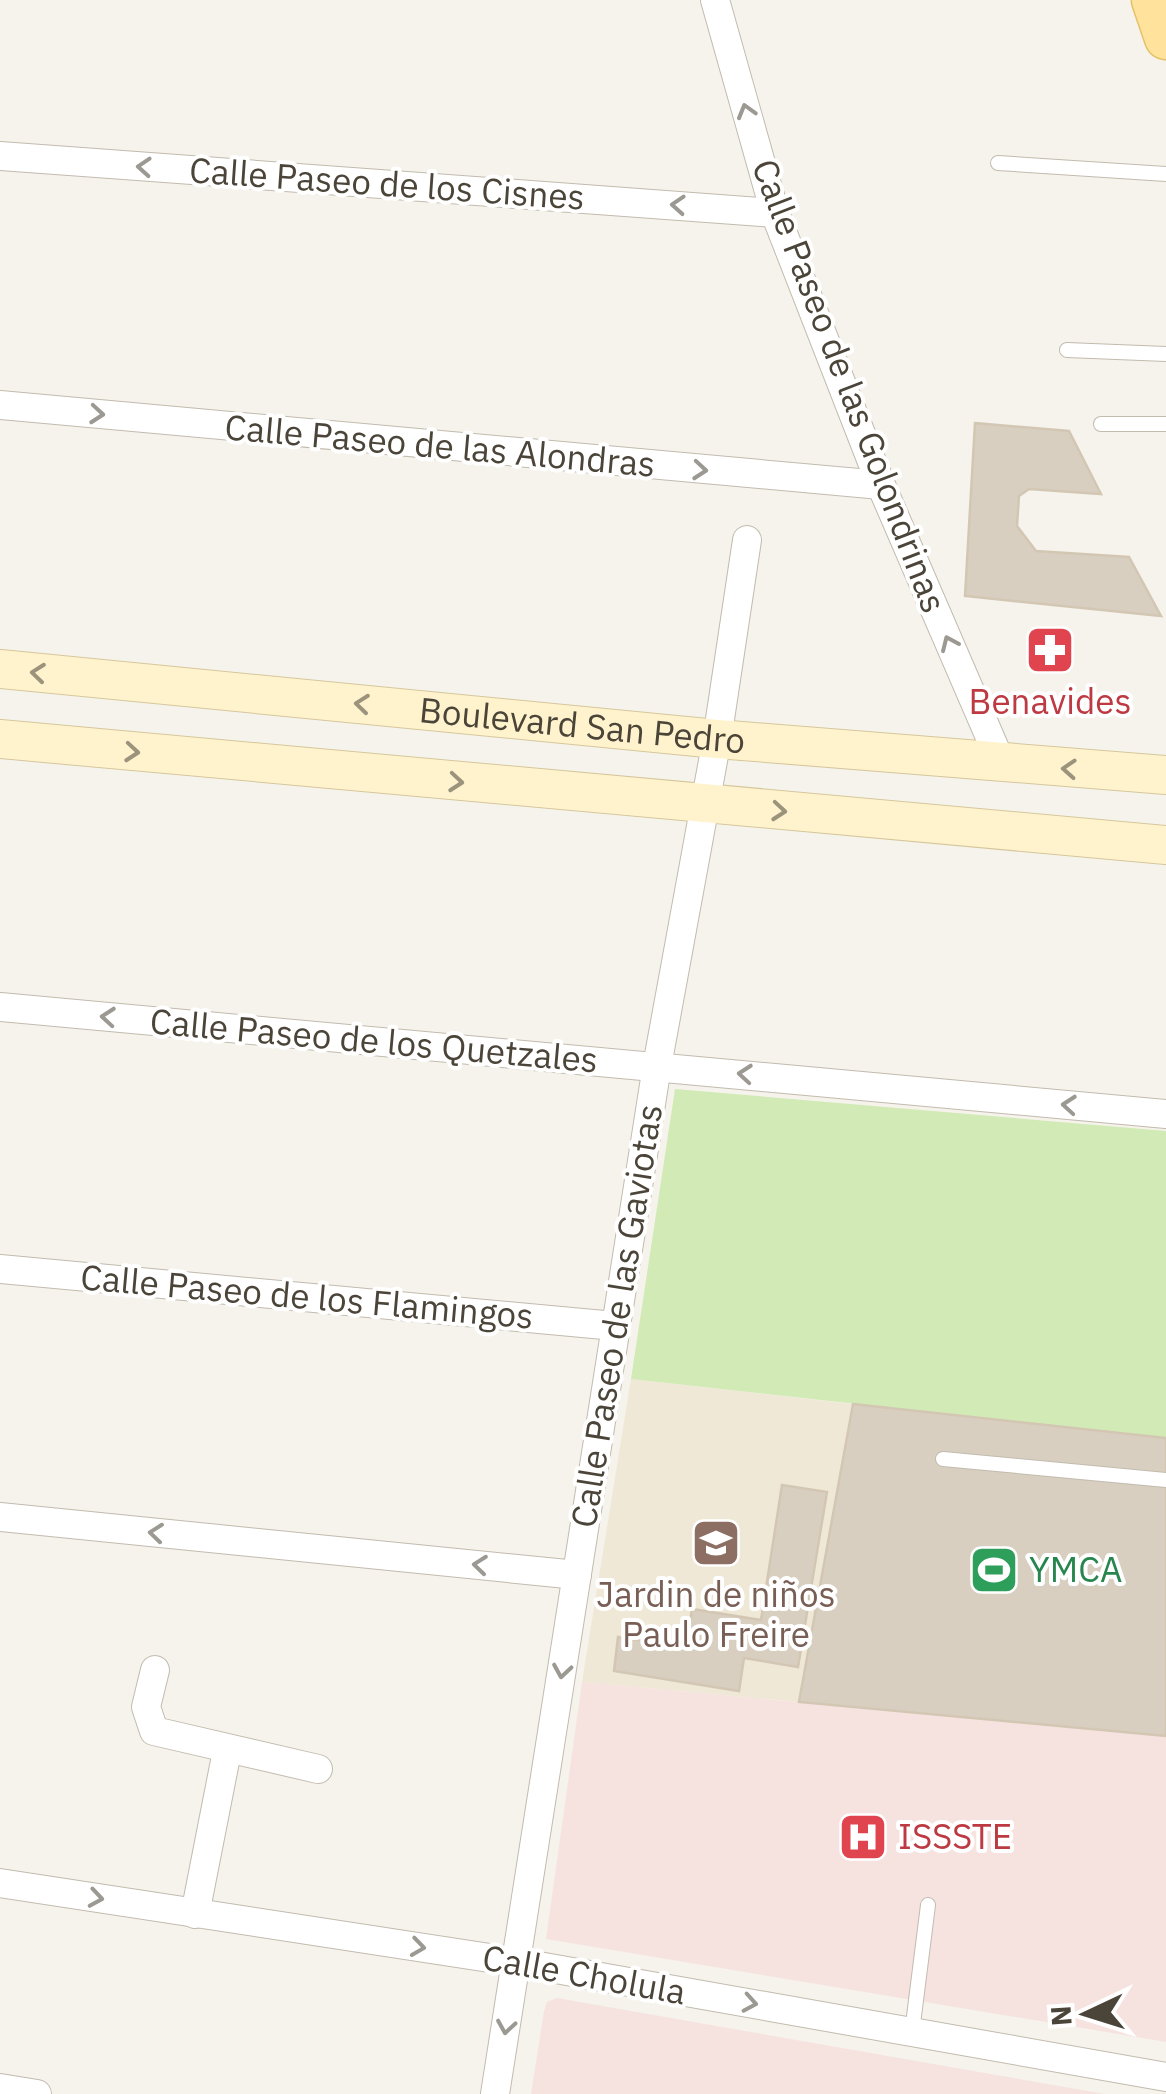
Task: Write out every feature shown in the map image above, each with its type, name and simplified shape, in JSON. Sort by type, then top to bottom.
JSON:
[{"type":"main road","points":[[1153,0],[1166,38]]},
{"type":"street","name":"Calle Paseo de las Golondrinas","points":[[715,0],[775,212],[881,486],[1002,765]]},
{"type":"street","name":"Calle Paseo de los Cisnes","points":[[0,156],[775,212]]},
{"type":"street","name":"Calle Paseo de las Alondras","points":[[0,406],[881,486]]},
{"type":"street","name":"Calle Paseo de las Gaviotas","points":[[495,2094],[615,1326],[716,739],[746,540]]},
{"type":"street","name":"Boulevard San Pedro","points":[[0,669],[716,739],[1166,776]]},
{"type":"street","name":"Boulevard San Pedro","points":[[0,739],[1166,844]]},
{"type":"street","name":"Calle Paseo de los Quetzales","points":[[0,1007],[1166,1114]]},
{"type":"street","name":"Calle Paseo de los Flamingos","points":[[0,1269],[615,1326]]},
{"type":"street","points":[[0,1517],[577,1575]]},
{"type":"street","points":[[155,1670],[146,1708],[154,1732],[318,1769]]},
{"type":"street","points":[[194,1914],[227,1751]]},
{"type":"street","name":"Calle Cholula","points":[[0,1883],[516,1962],[1166,2077]]},
{"type":"street","points":[[0,2088],[37,2094]]},
{"type":"lane","points":[[998,163],[1166,174]]},
{"type":"lane","points":[[1067,350],[1166,354]]},
{"type":"lane","points":[[1101,424],[1166,424]]},
{"type":"lane","points":[[943,1459],[1166,1480]]},
{"type":"lane","points":[[912,2032],[928,1904]]},
{"type":"shaded area","name":"Jardin de niños Paulo Freire","points":[[631,1379],[853,1404],[799,1702],[582,1682]]},
{"type":"shaded area","name":"ISSSTE","points":[[582,1682],[1166,1736],[1166,2042],[546,1939]]},
{"type":"shaded area","points":[[557,1998],[1105,2094],[531,2094],[544,2011],[547,2002]]},
{"type":"green space","points":[[675,1089],[1166,1131],[1166,1438],[631,1379]]},
{"type":"building","points":[[975,423],[1069,431],[1101,494],[1029,489],[1019,496],[1017,526],[1036,551],[1129,557],[1161,616],[965,596]]},
{"type":"building","name":"YMCA","points":[[853,1404],[1166,1438],[1166,1736],[799,1702]]},
{"type":"building","points":[[782,1485],[827,1492],[798,1667],[744,1658],[739,1691],[614,1671],[618,1637],[686,1647],[692,1609],[761,1620]]},
{"type":"place","name":"Benavides","points":[[1050,650]]},
{"type":"place","name":"Jardin de niños Paulo Freire","points":[[716,1543]]},
{"type":"place","name":"YMCA","points":[[994,1570]]},
{"type":"place","name":"ISSSTE","points":[[863,1837]]}]
